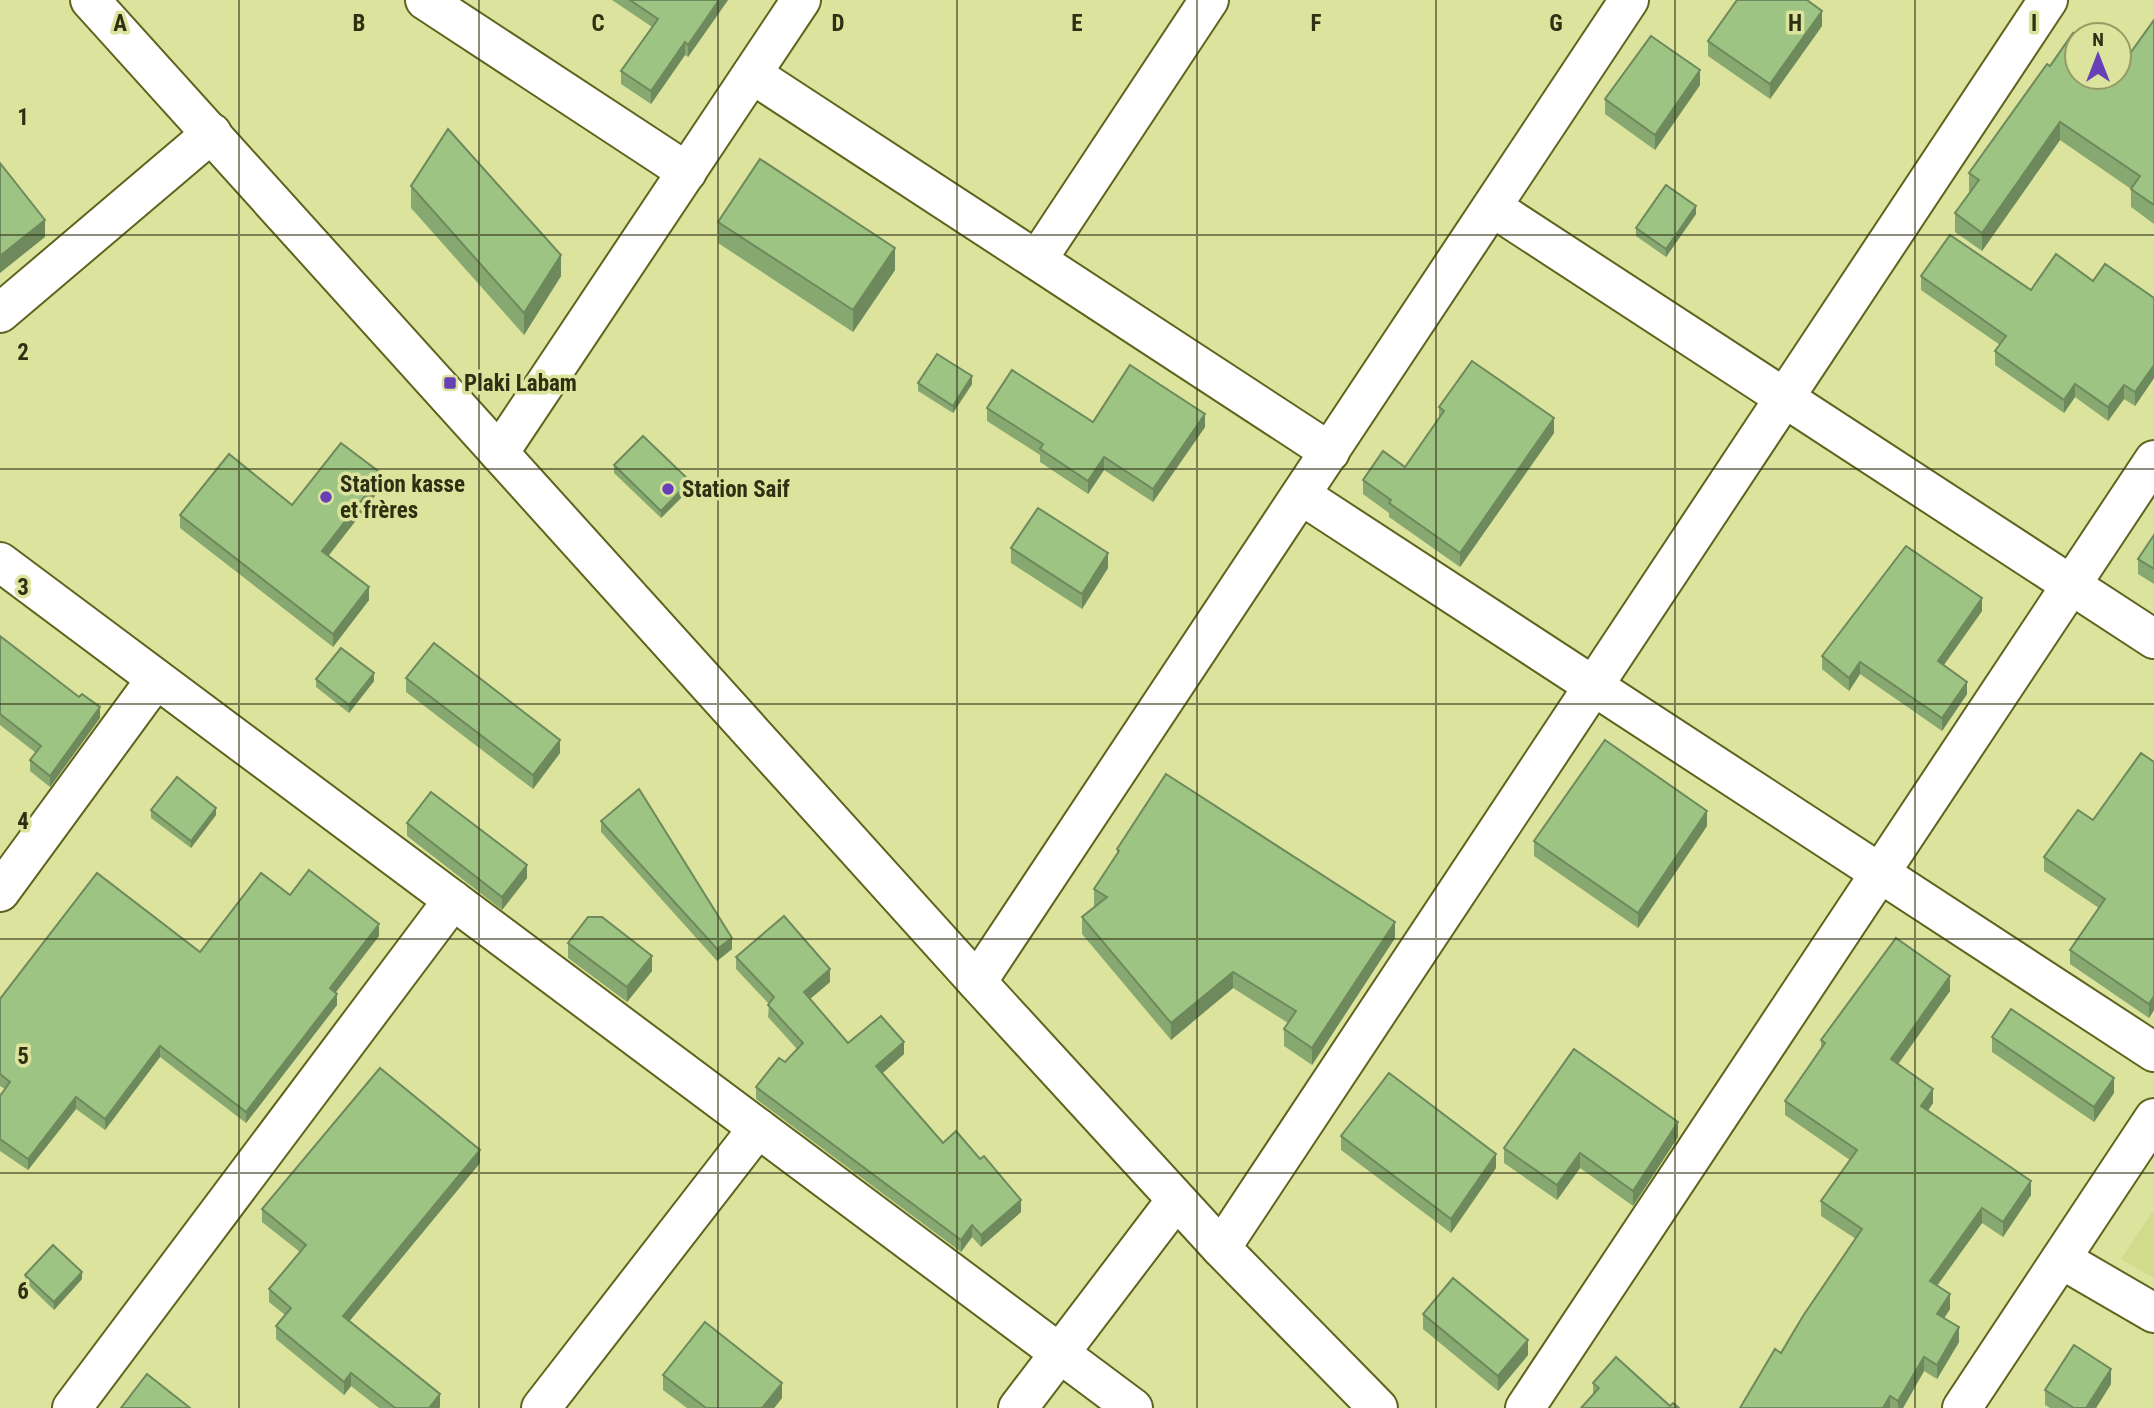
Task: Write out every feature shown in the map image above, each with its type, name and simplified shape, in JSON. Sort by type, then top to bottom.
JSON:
[{"type":"main road","points":[[90,0],[977,982],[1221,1248],[1378,1408]]},
{"type":"main road","points":[[425,0],[687,172]]},
{"type":"main road","points":[[499,453],[801,0]]},
{"type":"main road","points":[[1037,260],[1209,0]]},
{"type":"main road","points":[[977,982],[1629,0]]},
{"type":"main road","points":[[1221,1248],[2048,0]]},
{"type":"main road","points":[[752,74],[1330,452]]},
{"type":"main road","points":[[0,313],[212,133]]},
{"type":"main road","points":[[1492,207],[2154,639]]},
{"type":"main road","points":[[1525,1408],[2154,460]]},
{"type":"main road","points":[[1301,495],[2154,1052]]},
{"type":"main road","points":[[0,562],[1133,1408]]},
{"type":"main road","points":[[0,892],[156,679]]},
{"type":"main road","points":[[72,1408],[453,900]]},
{"type":"main road","points":[[1962,1408],[2154,1118]]},
{"type":"main road","points":[[541,1408],[758,1128]]},
{"type":"main road","points":[[1018,1408],[1177,1199]]},
{"type":"main road","points":[[2061,1259],[2154,1313]]},
{"type":"shaded area","points":[[2154,1210],[2154,1278],[2121,1259]]},
{"type":"building","points":[[630,0],[719,0],[688,45],[685,42],[651,91],[621,71],[658,19]]},
{"type":"building","points":[[1737,0],[1807,0],[1822,11],[1770,84],[1708,41]]},
{"type":"building","points":[[2154,20],[2154,205],[2131,189],[2140,176],[2060,122],[1982,233],[1955,213],[1979,180],[1969,173],[2047,64],[2050,66],[2063,47],[2063,91],[2133,91],[2133,49]]},
{"type":"building","points":[[1651,36],[1700,70],[1655,135],[1605,99]]},
{"type":"building","points":[[448,129],[561,255],[524,313],[411,186]]},
{"type":"building","points":[[760,159],[895,248],[853,310],[718,222]]},
{"type":"building","points":[[0,163],[45,220],[0,256]]},
{"type":"building","points":[[1666,185],[1696,206],[1666,249],[1636,228]]},
{"type":"building","points":[[1950,235],[2031,290],[2056,254],[2093,281],[2105,264],[2154,298],[2154,365],[2135,392],[2124,385],[2108,407],[2075,384],[2064,400],[1995,351],[2006,336],[1921,276]]},
{"type":"building","points":[[937,354],[972,376],[953,406],[918,383]]},
{"type":"building","points":[[1472,361],[1554,418],[1460,553],[1389,503],[1391,500],[1363,480],[1383,451],[1405,467],[1444,411],[1439,407]]},
{"type":"building","points":[[1130,365],[1205,414],[1153,489],[1104,457],[1088,481],[1040,449],[1043,444],[987,408],[1012,370],[1093,422]]},
{"type":"building","points":[[643,436],[690,481],[661,511],[614,465]]},
{"type":"building","points":[[341,443],[382,474],[322,551],[369,587],[333,634],[180,515],[229,454],[292,505]]},
{"type":"building","points":[[1038,508],[1108,553],[1082,594],[1011,548]]},
{"type":"building","points":[[2154,535],[2154,569],[2138,559]]},
{"type":"building","points":[[1906,546],[1982,598],[1938,661],[1967,682],[1942,718],[1860,662],[1849,678],[1822,656]]},
{"type":"building","points":[[0,636],[79,697],[82,694],[100,707],[50,776],[30,760],[41,746],[0,714]]},
{"type":"building","points":[[434,643],[560,740],[533,775],[406,678]]},
{"type":"building","points":[[341,648],[374,673],[349,705],[316,679]]},
{"type":"building","points":[[1605,740],[1707,811],[1638,913],[1534,841]]},
{"type":"building","points":[[2141,753],[2154,762],[2154,996],[2149,1004],[2070,950],[2105,899],[2044,857],[2078,810],[2093,820]]},
{"type":"building","points":[[1166,774],[1395,922],[1312,1048],[1284,1029],[1296,1011],[1233,972],[1171,1023],[1082,917],[1107,897],[1094,889]]},
{"type":"building","points":[[177,777],[216,808],[191,841],[151,810]]},
{"type":"building","points":[[639,789],[732,938],[717,949],[601,821]]},
{"type":"building","points":[[431,792],[527,865],[502,897],[407,823]]},
{"type":"building","points":[[309,870],[379,924],[330,988],[337,994],[246,1112],[160,1046],[105,1119],[76,1097],[28,1159],[0,1139],[0,1096],[10,1082],[0,1074],[0,999],[97,873],[200,952],[261,873],[290,895]]},
{"type":"building","points":[[784,916],[830,969],[804,992],[848,1043],[881,1016],[904,1042],[876,1066],[943,1143],[956,1131],[980,1159],[984,1156],[1021,1200],[981,1235],[972,1225],[961,1240],[756,1087],[779,1058],[785,1062],[803,1043],[768,1005],[774,997],[736,957]]},
{"type":"building","points":[[588,917],[602,917],[652,956],[627,987],[568,943]]},
{"type":"building","points":[[1896,938],[1950,976],[1891,1059],[1933,1089],[1921,1106],[2031,1181],[2003,1222],[1982,1208],[1930,1281],[1950,1294],[1937,1314],[1959,1327],[1937,1365],[1924,1357],[1898,1401],[1890,1396],[1883,1408],[1740,1408],[1775,1349],[1781,1353],[1862,1229],[1821,1201],[1857,1150],[1785,1101],[1825,1043],[1821,1040]]},
{"type":"building","points":[[2011,1009],[2114,1078],[2094,1107],[1992,1037]]},
{"type":"building","points":[[1574,1049],[1678,1122],[1633,1191],[1580,1153],[1557,1185],[1504,1148]]},
{"type":"building","points":[[380,1068],[480,1150],[343,1316],[440,1394],[429,1408],[395,1408],[351,1373],[344,1382],[276,1326],[291,1308],[269,1289],[306,1245],[262,1209]]},
{"type":"building","points":[[1389,1073],[1496,1154],[1451,1219],[1341,1136]]},
{"type":"building","points":[[53,1245],[82,1272],[54,1302],[25,1275]]},
{"type":"building","points":[[1453,1278],[1528,1340],[1498,1376],[1423,1314]]},
{"type":"building","points":[[705,1322],[782,1383],[762,1408],[706,1408],[663,1375]]},
{"type":"building","points":[[2074,1345],[2111,1369],[2086,1408],[2074,1408],[2045,1390]]},
{"type":"building","points":[[1616,1357],[1670,1406],[1673,1403],[1679,1408],[1581,1408],[1599,1388],[1593,1383]]},
{"type":"building","points":[[147,1374],[190,1408],[121,1408]]},
{"type":"place","name":"Plaki Labam","points":[[450,383]]},
{"type":"place","name":"Station Saif","points":[[668,489]]},
{"type":"place","name":"Station kasse et frères","points":[[326,497]]}]
